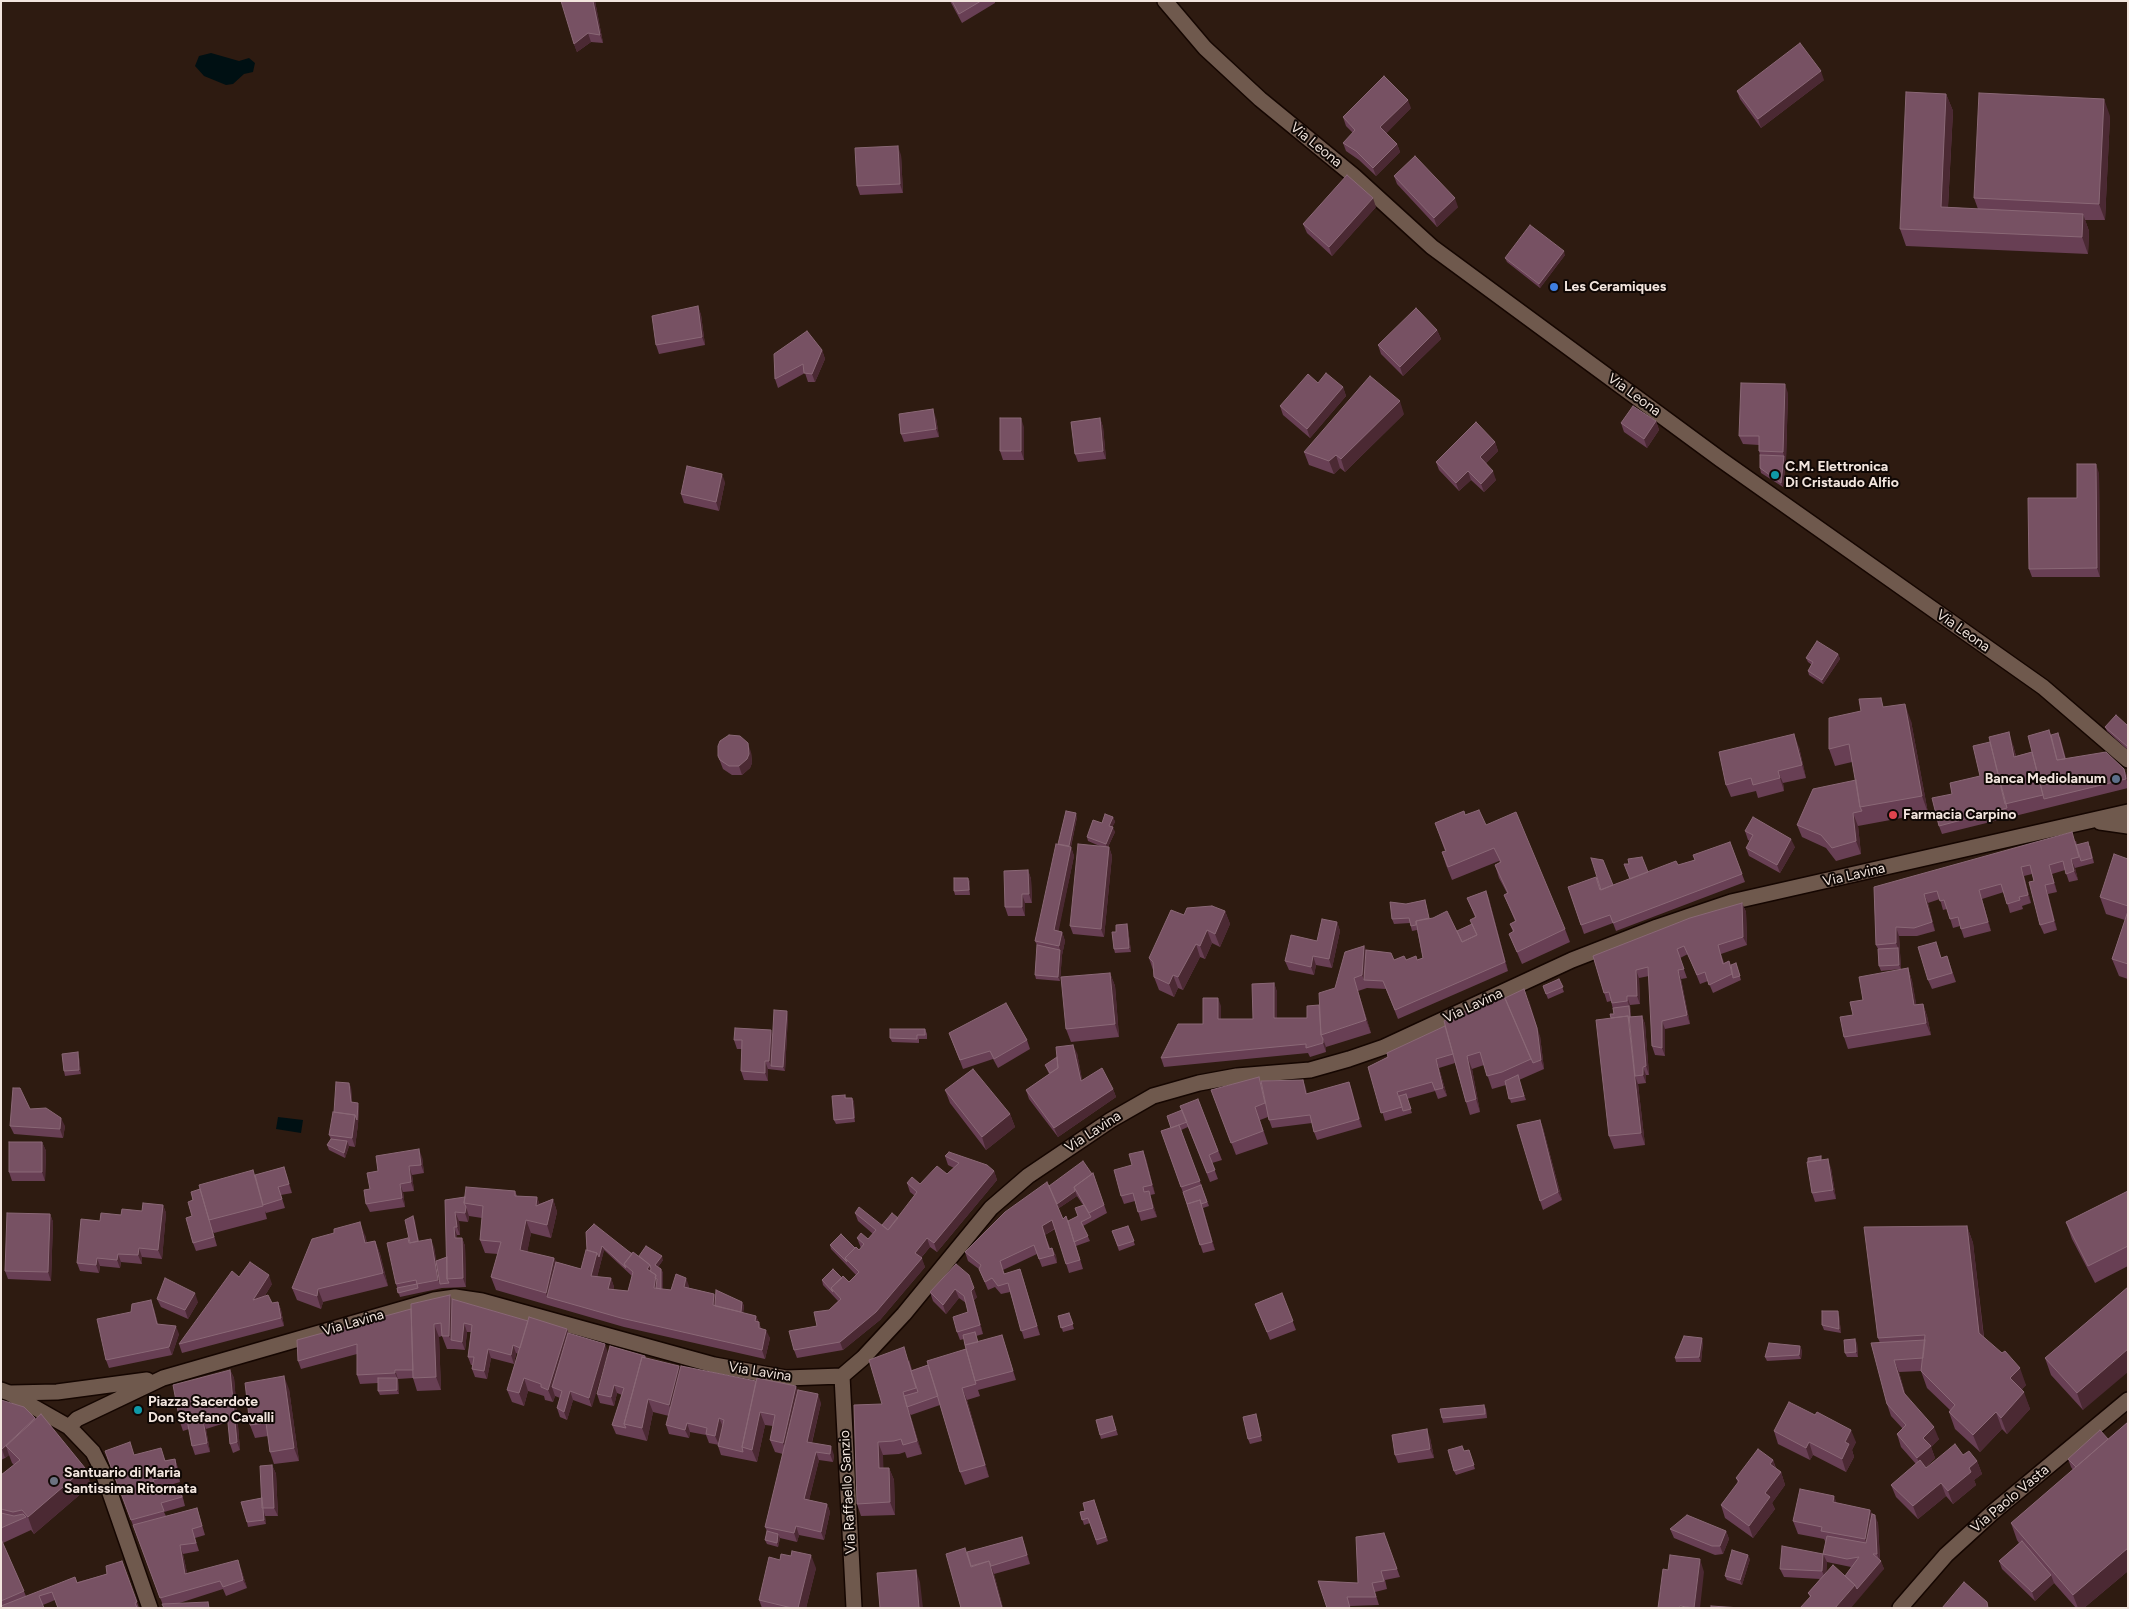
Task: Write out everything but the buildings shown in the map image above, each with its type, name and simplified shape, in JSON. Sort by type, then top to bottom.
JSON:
[{"type":"street","name":"Via Leona","points":[[1165,1],[1205,48],[1260,100],[1354,176],[1432,246],[1720,459],[2042,687],[2128,760]]},
{"type":"street","name":"Via Lavina","points":[[5,1392],[57,1392],[162,1378],[434,1300],[455,1298],[482,1302],[714,1365],[786,1378],[842,1376],[864,1358],[904,1314],[991,1208],[1028,1176],[1111,1120],[1153,1096],[1199,1082],[1237,1076],[1310,1070],[1349,1059],[1384,1047],[1572,960],[1657,927],[1731,902],[2128,812]]},
{"type":"street","points":[[2092,821],[2128,826]]},
{"type":"street","name":"Via Raffaello Sanzio","points":[[842,1376],[854,1608]]},
{"type":"street","name":"Via Lavina","points":[[69,1428],[77,1419],[162,1378]]},
{"type":"street","name":"Via Lavina","points":[[5,1392],[69,1428],[93,1452],[102,1470],[150,1608]]},
{"type":"street","name":"Via Paolo Vasta","points":[[1900,1608],[1946,1555],[1992,1513],[2128,1400]]},
{"type":"shaded area","points":[[211,53],[239,61],[249,58],[255,63],[253,72],[244,74],[233,84],[226,85],[204,76],[195,66],[199,56]]},
{"type":"shaded area","points":[[278,1117],[303,1120],[301,1133],[276,1129]]},
{"type":"place","name":"Les Ceramiques","points":[[1554,287]]},
{"type":"place","name":"C.M. Elettronica Di Cristaudo Alfio","points":[[1775,475]]},
{"type":"place","name":"Banca Mediolanum","points":[[2116,779]]},
{"type":"place","name":"Farmacia Carpino","points":[[1893,815]]},
{"type":"place","name":"Piazza Sacerdote Don Stefano Cavalli","points":[[138,1410]]},
{"type":"place","name":"Santuario di Maria Santissima Ritornata","points":[[54,1481]]}]
